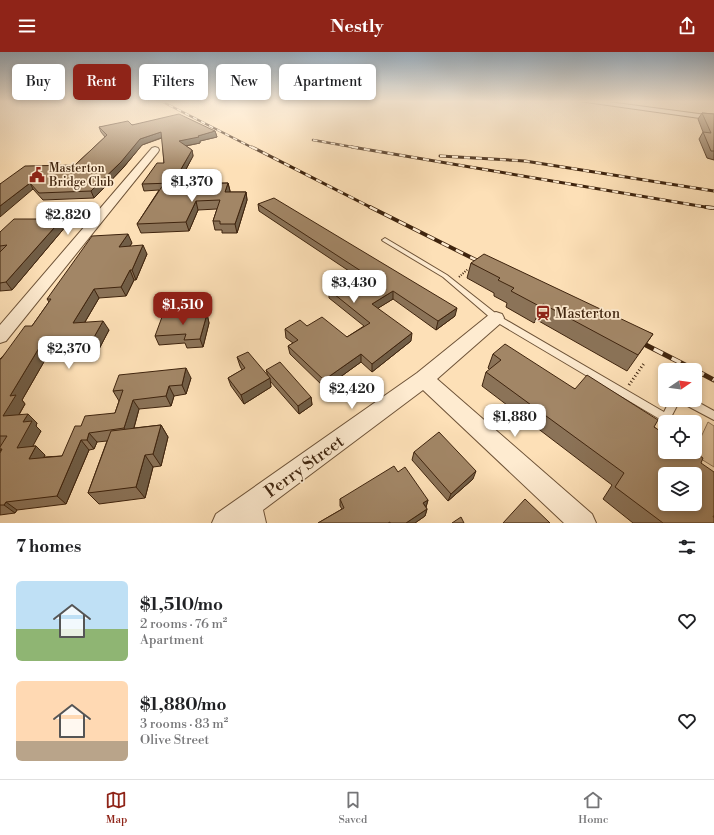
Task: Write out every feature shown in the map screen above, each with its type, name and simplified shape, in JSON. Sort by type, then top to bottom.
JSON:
[{"type":"street","points":[[0,336],[155,150]]},
{"type":"street","name":"Perry Street","points":[[225,523],[251,514],[424,378],[496,318]]},
{"type":"street","points":[[424,378],[583,523]]},
{"type":"lane","points":[[385,240],[445,276],[496,318],[666,418],[672,407]]},
{"type":"lane","points":[[698,407],[714,416]]},
{"type":"path","points":[[623,392],[645,362]]},
{"type":"shaded area","points":[[708,422],[714,426],[714,467],[701,459],[702,435]]},
{"type":"building","points":[[118,123],[130,123],[132,125],[141,123],[198,123],[215,131],[198,136],[199,137],[179,141],[192,150],[173,183],[142,184],[157,163],[164,163],[161,132],[140,139],[121,162],[91,191],[39,193],[30,183],[0,206],[0,184],[25,166],[75,165],[107,135],[99,127]]},
{"type":"building","points":[[706,123],[714,123],[714,151],[711,151],[703,132],[711,133]]},
{"type":"building","points":[[228,183],[225,192],[246,192],[235,224],[220,224],[220,221],[213,221],[220,200],[196,201],[186,222],[137,224],[163,185]]},
{"type":"building","points":[[274,198],[457,308],[438,321],[393,291],[372,304],[412,333],[372,364],[361,354],[324,380],[288,346],[298,340],[285,329],[300,320],[307,326],[322,317],[347,337],[370,323],[329,290],[361,271],[258,204]]},
{"type":"building","points":[[14,219],[62,219],[6,282],[0,283],[0,252],[7,245],[0,246],[0,232]]},
{"type":"building","points":[[128,234],[119,247],[143,245],[132,270],[130,270],[121,287],[94,289],[73,323],[103,321],[93,339],[42,343],[10,396],[16,395],[3,416],[28,414],[23,422],[32,421],[17,448],[36,446],[29,459],[62,456],[75,426],[81,426],[85,416],[115,413],[123,390],[113,391],[119,375],[186,368],[182,385],[169,386],[166,396],[133,400],[124,428],[89,433],[87,440],[81,440],[57,496],[6,502],[4,505],[0,505],[0,453],[2,449],[0,449],[0,447],[7,436],[0,436],[0,359],[25,326],[32,326],[51,299],[47,299],[92,236]]},
{"type":"building","points":[[484,254],[653,334],[638,355],[543,304],[541,307],[511,291],[514,288],[498,280],[500,278],[471,263]]},
{"type":"building","points":[[207,314],[200,339],[184,340],[186,334],[155,336],[162,317]]},
{"type":"building","points":[[505,344],[575,389],[587,375],[658,420],[654,427],[658,430],[658,459],[702,459],[702,457],[703,458],[701,463],[714,472],[714,523],[663,523],[615,487],[624,473],[486,372],[501,360],[493,354]]},
{"type":"building","points":[[248,352],[270,378],[241,395],[228,378],[245,368],[237,357]]},
{"type":"building","points":[[280,362],[311,397],[298,406],[266,370]]},
{"type":"building","points":[[161,425],[153,454],[145,455],[136,487],[88,493],[111,431]]},
{"type":"building","points":[[439,432],[476,471],[451,494],[414,452]]},
{"type":"building","points":[[394,466],[398,472],[405,467],[428,500],[423,503],[427,509],[406,523],[318,523],[344,508],[340,499]]},
{"type":"building","points":[[525,499],[550,523],[503,523]]},
{"type":"building","points":[[461,517],[464,523],[452,523]]},
{"type":"railway","points":[[204,123],[253,148]]},
{"type":"railway","points":[[313,140],[358,148]]},
{"type":"railway","points":[[252,147],[372,208]]},
{"type":"railway","points":[[352,147],[711,208]]},
{"type":"railway","points":[[440,156],[525,161],[714,191]]},
{"type":"railway","points":[[706,207],[714,208]]},
{"type":"railway","points":[[372,208],[486,265]]},
{"type":"railway","points":[[636,340],[714,380]]},
{"type":"place","name":"Masterton Bridge Club","points":[[37,175]]},
{"type":"place","name":"Masterton","points":[[543,313]]}]
